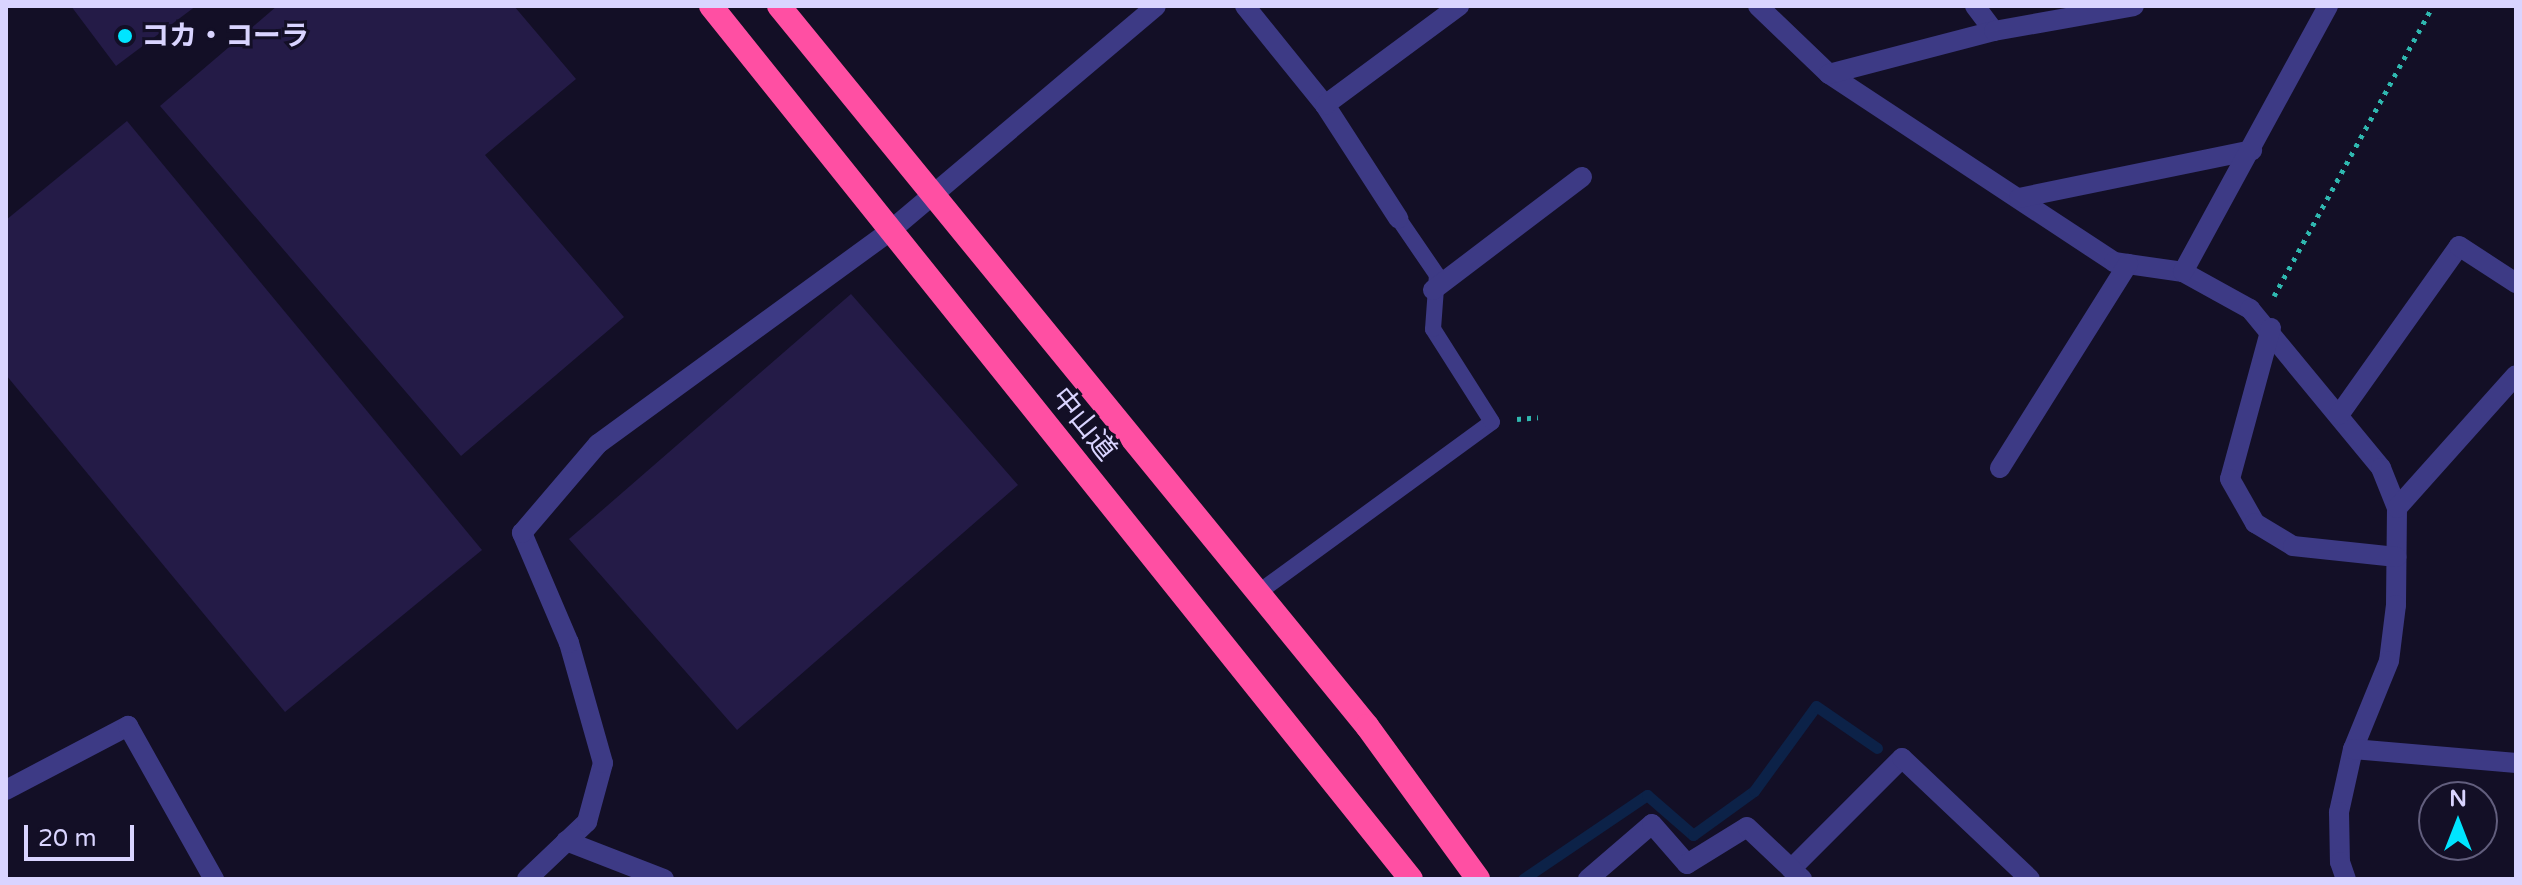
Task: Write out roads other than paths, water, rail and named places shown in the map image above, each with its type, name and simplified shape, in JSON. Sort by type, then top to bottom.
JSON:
[{"type":"highway","name":"中山道","points":[[711,6],[1404,875]]},
{"type":"highway","name":"中山道","points":[[779,6],[1367,726],[1478,879]]},
{"type":"street","points":[[538,875],[566,841],[587,822],[603,763],[569,643],[522,533],[598,444],[890,231],[932,192],[1156,6]]},
{"type":"street","points":[[1245,6],[1325,105],[1398,218]]},
{"type":"street","points":[[1325,105],[1459,6]]},
{"type":"street","points":[[1758,6],[1829,74],[2114,262],[2183,272],[2266,324],[2381,468],[2397,508],[2389,661],[2353,749],[2339,812],[2340,862],[2346,879]]},
{"type":"street","points":[[1975,6],[1994,31]]},
{"type":"street","points":[[1829,74],[1994,31],[2134,6]]},
{"type":"street","points":[[2183,272],[2328,6]]},
{"type":"street","points":[[2019,198],[2252,150]]},
{"type":"street","points":[[1433,290],[1582,177]]},
{"type":"street","points":[[2339,415],[2459,246],[2516,283]]},
{"type":"street","points":[[2000,468],[2128,264]]},
{"type":"street","points":[[2266,324],[2230,479],[2255,523],[2293,546],[2396,557]]},
{"type":"street","points":[[2397,508],[2516,375]]},
{"type":"street","points":[[6,790],[128,726],[214,879]]},
{"type":"street","points":[[2353,749],[2516,763]]},
{"type":"street","points":[[1588,879],[1652,824],[1687,864],[1747,827],[1796,874],[1902,758],[2030,879]]},
{"type":"street","points":[[566,841],[664,879]]},
{"type":"lane","points":[[1259,592],[1492,422],[1433,329],[1433,290],[1437,275],[1398,218]]},
{"type":"waterway","points":[[1523,879],[1647,795],[1693,835],[1754,791],[1816,706],[1877,748]]},
{"type":"place","name":"コカ・コーラ","points":[[125,36]]}]
